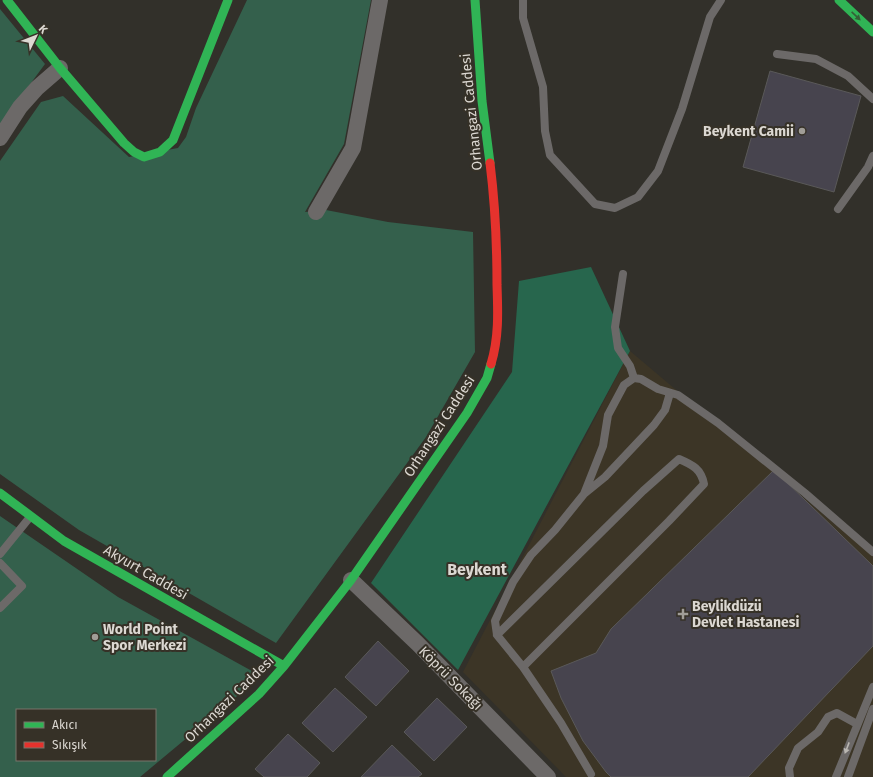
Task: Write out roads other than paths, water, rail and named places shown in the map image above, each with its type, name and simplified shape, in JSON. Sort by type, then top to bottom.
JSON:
[{"type":"street","points":[[7,0],[60,68],[134,152],[144,157],[160,152],[173,140],[228,0]]},
{"type":"street","points":[[316,212],[353,148],[380,0]]},
{"type":"street","name":"Orhangazi Caddesi","points":[[167,777],[259,694],[284,666],[351,580],[468,413],[487,378],[495,352],[498,330],[494,199],[482,101],[475,0]]},
{"type":"street","points":[[839,0],[873,32]]},
{"type":"street","points":[[0,138],[20,108],[36,88],[60,68]]},
{"type":"street","name":"Akyurt Caddesi","points":[[0,493],[64,541],[284,666]]},
{"type":"street","name":"Köprü Sokağı","points":[[351,580],[418,644],[548,777]]},
{"type":"lane","points":[[523,0],[523,18],[543,87],[545,131],[550,155],[595,204],[615,208],[638,196],[658,171],[682,109],[710,17],[721,0]]},
{"type":"lane","points":[[777,54],[816,59],[848,76],[873,100]]},
{"type":"lane","points":[[838,209],[868,167],[873,156]]},
{"type":"lane","points":[[623,274],[614,327],[618,348],[630,366],[634,378]]},
{"type":"lane","points":[[634,378],[658,389],[678,395],[718,423],[805,493],[873,552]]},
{"type":"lane","points":[[584,494],[603,446],[608,415],[624,385],[634,378]]},
{"type":"lane","points":[[591,776],[561,723],[523,667],[497,635],[495,621],[513,582],[531,555],[555,530],[584,494],[605,477],[654,425],[665,410],[670,393]]},
{"type":"lane","points":[[497,635],[643,491],[679,459],[692,465],[702,475],[704,484],[523,667]]},
{"type":"lane","points":[[0,554],[30,516]]},
{"type":"lane","points":[[0,564],[22,586],[0,608]]},
{"type":"lane","points":[[836,777],[873,686]]},
{"type":"lane","points":[[848,777],[873,709]]},
{"type":"lane","points":[[790,777],[789,768],[798,748],[818,732],[828,717],[837,714],[857,724]]},
{"type":"place","name":"Beykent Camii","points":[[802,131]]},
{"type":"place","name":"Beylikdüzü Devlet Hastanesi","points":[[683,614]]},
{"type":"place","name":"World Point Spor Merkezi","points":[[95,637]]},
{"type":"district","name":"Beykent","points":[[477,569]]}]
